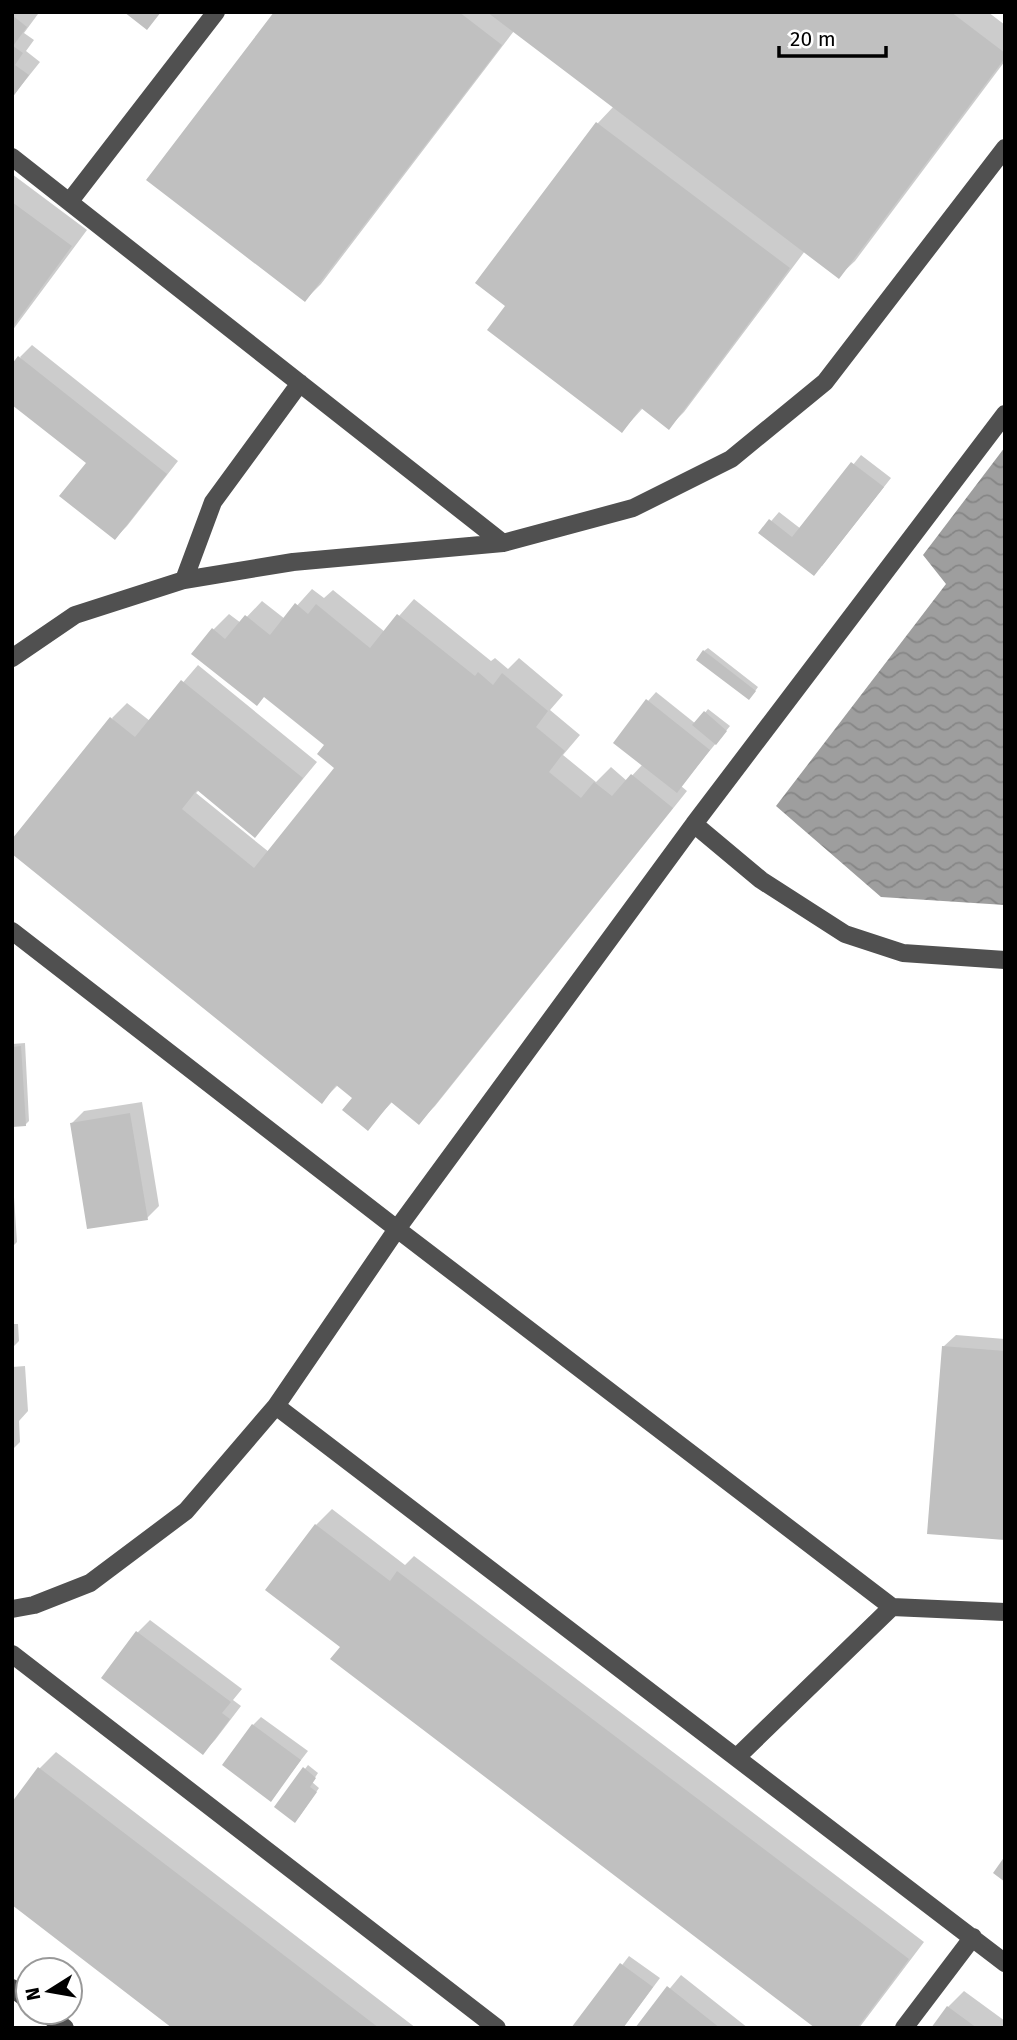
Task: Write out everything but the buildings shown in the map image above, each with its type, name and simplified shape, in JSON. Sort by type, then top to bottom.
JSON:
[{"type":"street","points":[[70,201],[216,12]]},
{"type":"street","points":[[12,658],[75,615],[184,580],[293,562],[503,544],[633,508],[731,459],[825,382],[1005,148]]},
{"type":"street","points":[[12,157],[503,544]]},
{"type":"street","points":[[184,580],[213,502],[300,383]]},
{"type":"street","points":[[12,1609],[34,1605],[90,1583],[186,1511],[276,1406],[397,1230],[694,824],[1005,414]]},
{"type":"street","points":[[694,824],[761,880],[845,934],[903,953],[1005,960]]},
{"type":"street","points":[[12,931],[397,1230],[892,1607],[1005,1612]]},
{"type":"street","points":[[276,1406],[1005,1963]]},
{"type":"street","points":[[737,1757],[892,1607]]},
{"type":"street","points":[[12,1654],[498,2028]]},
{"type":"street","points":[[904,2028],[972,1937]]},
{"type":"water","points":[[1005,447],[1005,905],[881,897],[776,806],[946,584],[923,555]]}]
